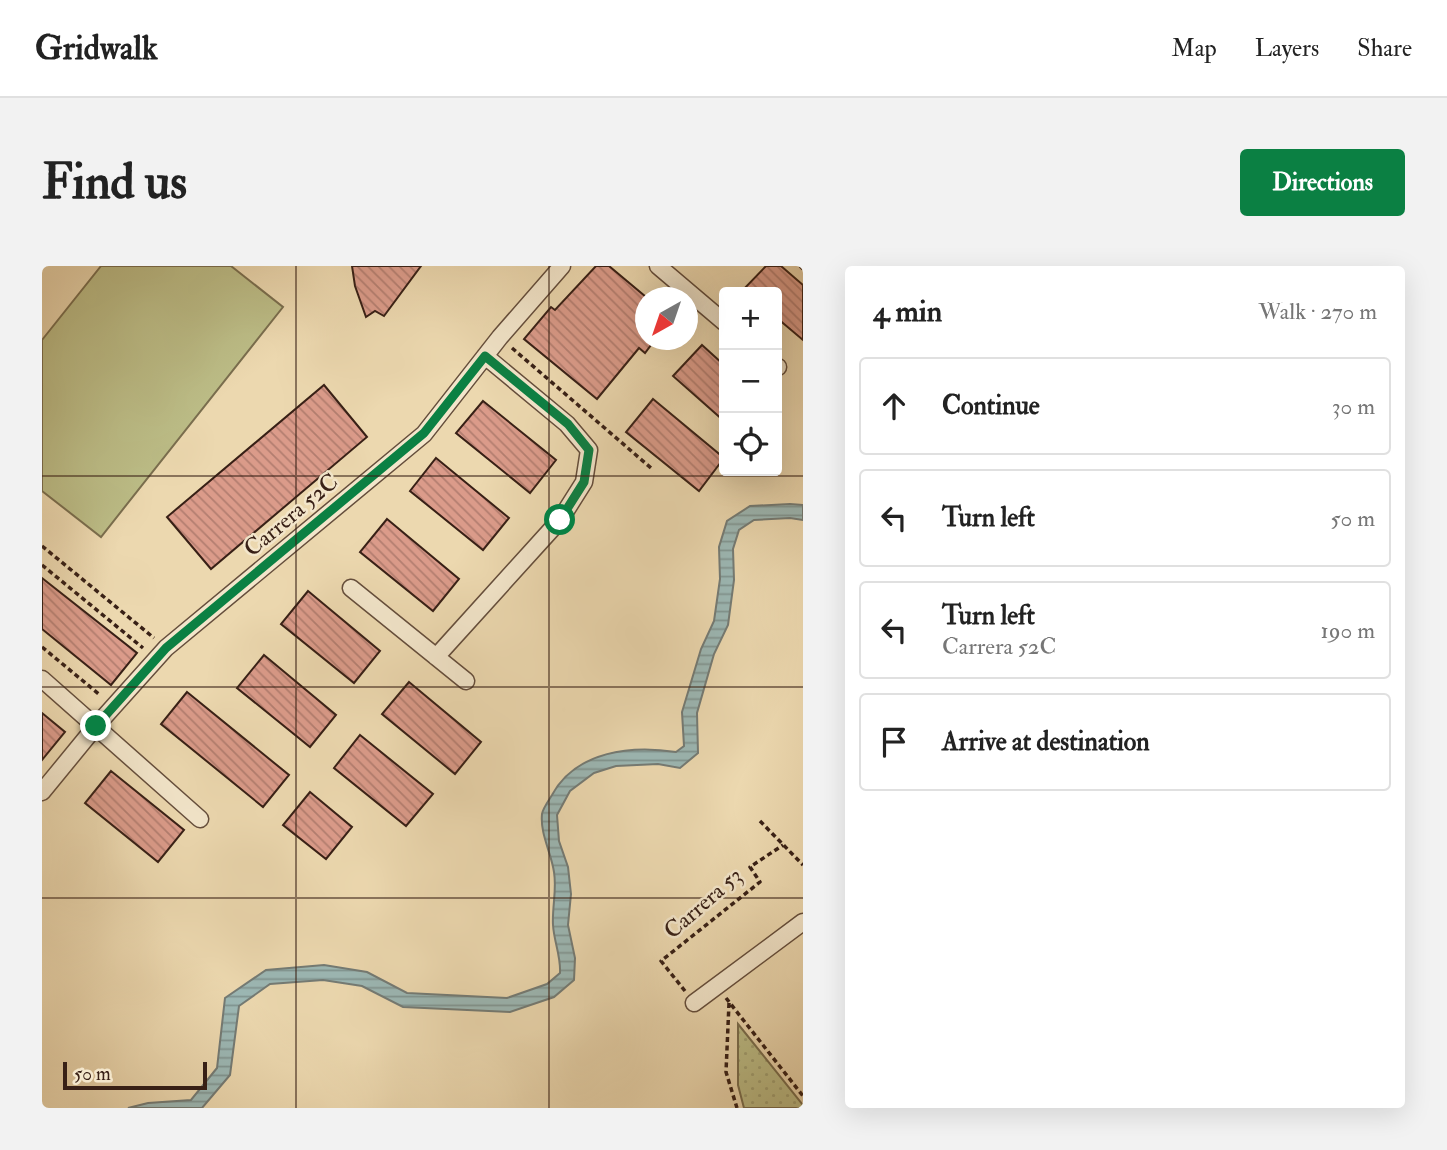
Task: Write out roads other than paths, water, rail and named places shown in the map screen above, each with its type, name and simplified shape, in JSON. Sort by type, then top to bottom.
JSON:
[{"type":"street","name":"Carrera 52C","points":[[42,792],[96,726],[166,648],[424,433],[500,337],[562,266]]},
{"type":"street","points":[[658,266],[719,318]]},
{"type":"street","points":[[436,657],[560,520],[584,482],[586,472],[589,450],[568,424],[485,356]]},
{"type":"street","points":[[351,588],[466,681]]},
{"type":"street","points":[[42,679],[200,819]]},
{"type":"street","points":[[694,1003],[803,922]]},
{"type":"water","points":[[803,505],[803,520],[754,520],[739,530],[733,549],[734,580],[728,625],[714,654],[697,713],[698,753],[680,768],[658,764],[616,766],[594,773],[570,791],[557,815],[559,841],[568,867],[571,894],[568,925],[575,958],[574,980],[554,997],[510,1012],[403,1007],[362,986],[323,980],[270,984],[239,1006],[230,1075],[202,1108],[128,1108],[148,1103],[191,1100],[217,1068],[225,998],[266,970],[324,965],[367,972],[407,993],[507,998],[547,984],[560,973],[553,925],[555,879],[543,829],[544,809],[562,780],[590,760],[623,751],[676,752],[684,746],[682,712],[701,649],[714,621],[720,579],[719,547],[727,521],[750,506]]}]
